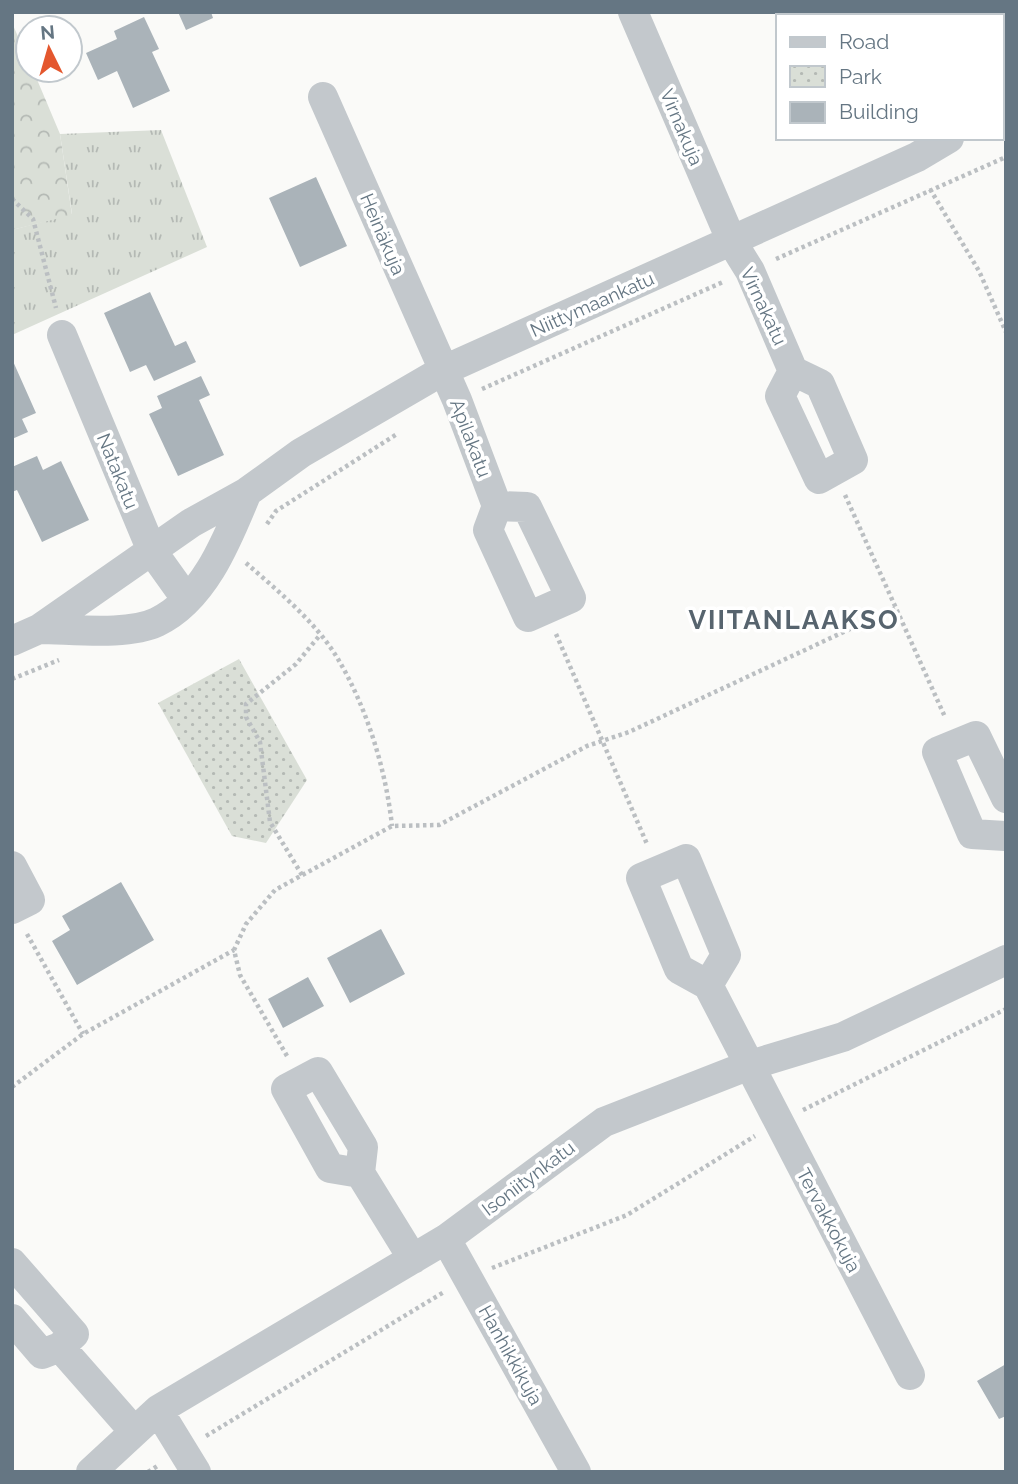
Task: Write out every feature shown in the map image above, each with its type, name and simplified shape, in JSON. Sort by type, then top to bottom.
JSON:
[{"type":"street","name":"Virnakuja","points":[[633,12],[732,242]]},
{"type":"street","name":"Heinäkuja","points":[[323,97],[442,371]]},
{"type":"street","name":"Niittymaankatu","points":[[26,635],[191,523],[247,492],[301,453],[442,371],[732,242],[917,157],[946,140]]},
{"type":"street","name":"Virnakatu","points":[[732,242],[750,271],[793,371]]},
{"type":"street","name":"Natakatu","points":[[62,335],[152,551],[187,600]]},
{"type":"street","name":"Apilakatu","points":[[442,371],[457,400],[497,506],[488,530],[528,617],[545,609]]},
{"type":"street","points":[[793,371],[820,384],[853,460],[819,479],[780,396],[793,371]]},
{"type":"street","name":"Niittymaankatu","points":[[26,635],[122,629],[156,622],[187,600],[223,549],[247,492]]},
{"type":"street","points":[[497,506],[527,507],[571,598],[545,609]]},
{"type":"street","points":[[1005,836],[972,834],[937,752],[976,736],[1006,798]]},
{"type":"street","points":[[686,859],[726,955],[708,985],[679,969],[641,878],[686,859]]},
{"type":"street","points":[[12,866],[30,900],[13,909]]},
{"type":"street","name":"Isoniitynkatu","points":[[91,1472],[133,1430],[158,1410],[446,1239],[604,1122],[747,1066],[843,1037],[1006,960]]},
{"type":"street","name":"Tervakkokuja","points":[[708,985],[747,1066],[910,1375]]},
{"type":"street","points":[[301,1081],[318,1072],[363,1147],[360,1173],[413,1259]]},
{"type":"street","name":"Hanhikkikuja","points":[[446,1239],[576,1472]]},
{"type":"street","points":[[12,1263],[74,1334],[60,1348],[42,1354],[12,1319]]},
{"type":"street","points":[[60,1348],[133,1430]]},
{"type":"street","points":[[158,1410],[189,1461]]},
{"type":"path","points":[[917,157],[931,190],[979,271],[1006,332]]},
{"type":"path","points":[[12,199],[33,219],[62,335]]},
{"type":"path","points":[[834,471],[957,743]]},
{"type":"path","points":[[244,561],[278,591],[320,635],[338,659],[362,712],[388,788],[392,826]]},
{"type":"path","points":[[12,1087],[83,1034],[234,950],[246,924],[275,890],[392,826],[439,825],[587,746],[603,742],[895,608]]},
{"type":"path","points":[[545,609],[659,870]]},
{"type":"path","points":[[302,875],[270,822],[260,742],[246,717],[246,704],[296,664],[320,635]]},
{"type":"path","points":[[13,909],[83,1034]]},
{"type":"path","points":[[234,950],[240,975],[301,1081]]},
{"type":"path","points":[[148,1472],[189,1461],[468,1278],[627,1215],[777,1123],[1006,1009]]},
{"type":"green space","points":[[12,23],[14,84],[39,84],[60,134],[72,215],[12,230]]},
{"type":"green space","points":[[161,130],[207,247],[12,335],[12,230],[72,214],[60,134]]},
{"type":"green space","points":[[239,659],[307,780],[266,843],[232,836],[158,703]]},
{"type":"building","points":[[178,12],[211,12],[213,18],[186,30]]},
{"type":"building","points":[[144,17],[159,49],[152,52],[170,91],[133,108],[117,71],[98,80],[86,53],[117,39],[114,31]]},
{"type":"building","points":[[316,177],[347,246],[300,267],[269,198]]},
{"type":"building","points":[[150,292],[175,346],[186,341],[196,362],[154,381],[146,365],[130,372],[104,313]]},
{"type":"building","points":[[12,359],[36,413],[22,419],[28,432],[12,439]]},
{"type":"building","points":[[201,376],[210,395],[199,400],[224,455],[178,476],[149,414],[162,408],[157,396]]},
{"type":"building","points":[[37,456],[43,470],[61,461],[89,520],[42,542],[17,490],[12,492],[12,467]]},
{"type":"building","points":[[121,882],[154,940],[77,985],[52,941],[70,930],[62,916]]},
{"type":"building","points":[[381,929],[405,974],[350,1003],[327,958]]},
{"type":"building","points":[[308,977],[324,1006],[283,1028],[268,999]]},
{"type":"building","points":[[1006,1364],[1006,1416],[999,1419],[977,1381]]},
{"type":"district","name":"VIITANLAAKSO","points":[[794,620]]}]
